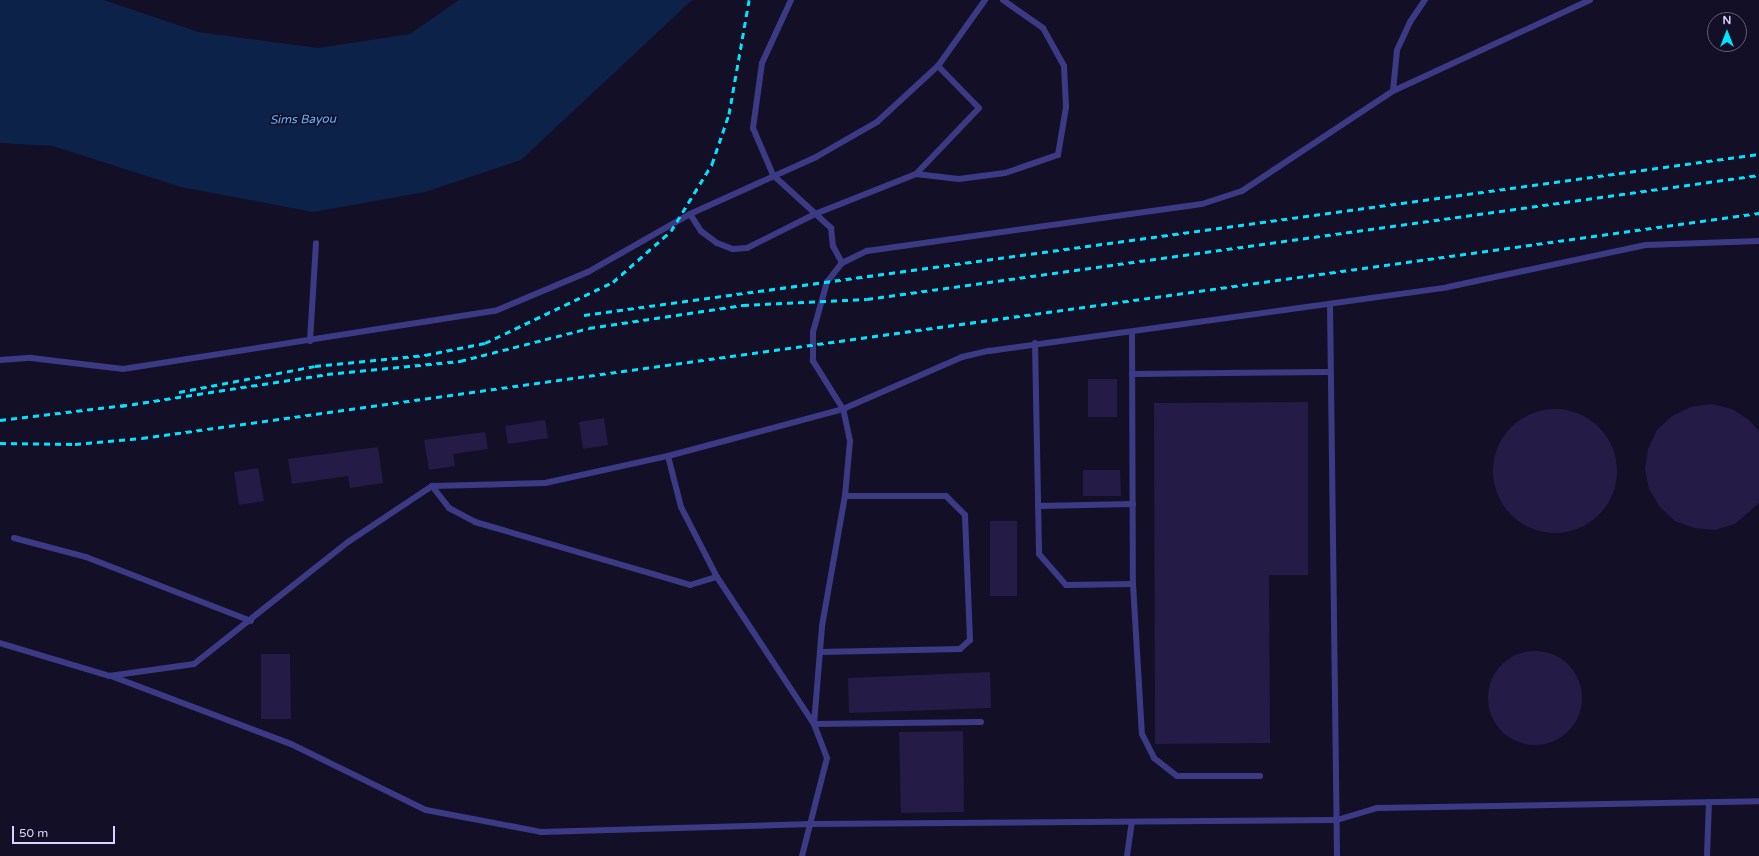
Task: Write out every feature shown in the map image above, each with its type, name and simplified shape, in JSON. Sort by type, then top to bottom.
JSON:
[{"type":"lane","points":[[791,0],[762,63],[752,114],[754,135],[773,175],[831,228],[833,246],[842,263]]},
{"type":"lane","points":[[0,360],[31,358],[123,369],[495,311],[588,272],[690,214],[773,175],[816,157],[877,122],[938,66],[985,0]]},
{"type":"lane","points":[[916,174],[959,179],[1005,173],[1058,155],[1066,107],[1064,66],[1043,28],[1003,0]]},
{"type":"lane","points":[[1393,91],[1397,50],[1410,22],[1425,0]]},
{"type":"lane","points":[[814,724],[820,652],[845,496],[850,441],[842,409],[813,362],[814,332],[822,295],[827,282],[842,263],[867,251],[1202,204],[1242,191],[1393,91],[1590,0]]},
{"type":"lane","points":[[690,214],[701,231],[717,243],[733,249],[747,248],[816,214],[916,174],[980,108],[938,66]]},
{"type":"lane","points":[[109,676],[194,664],[251,621],[348,542],[432,486],[545,483],[668,456],[842,409],[962,357],[1035,343],[1132,333],[1456,286],[1606,251],[1646,245],[1759,241]]},
{"type":"lane","points":[[310,341],[316,243]]},
{"type":"lane","points":[[1330,304],[1337,856]]},
{"type":"lane","points":[[1132,333],[1133,584],[1142,734],[1154,758],[1176,776],[1260,776]]},
{"type":"lane","points":[[1035,343],[1039,554],[1066,585],[1133,584]]},
{"type":"lane","points":[[1132,374],[1330,372]]},
{"type":"lane","points":[[668,456],[681,507],[717,577],[814,724],[827,758],[812,824],[802,856]]},
{"type":"lane","points":[[432,486],[450,508],[475,522],[690,585],[717,577]]},
{"type":"lane","points":[[820,652],[960,649],[970,640],[965,515],[946,496],[845,496]]},
{"type":"lane","points":[[1038,506],[1132,504]]},
{"type":"lane","points":[[14,538],[86,557],[251,621]]},
{"type":"lane","points":[[0,643],[109,676],[291,744],[426,810],[541,832],[812,824],[1337,820],[1377,808],[1759,801]]},
{"type":"lane","points":[[814,724],[982,722]]},
{"type":"lane","points":[[1707,856],[1709,802]]},
{"type":"lane","points":[[1127,856],[1132,822]]},
{"type":"water","name":"Sims Bayou","points":[[0,0],[104,0],[198,32],[318,48],[410,34],[459,0],[692,0],[521,160],[425,192],[313,212],[181,187],[53,146],[0,143]]},
{"type":"building","points":[[1088,379],[1117,379],[1117,417],[1088,417]]},
{"type":"building","points":[[1308,402],[1308,575],[1269,575],[1270,743],[1155,744],[1154,403]]},
{"type":"building","points":[[1711,404],[1732,409],[1749,420],[1759,431],[1759,503],[1735,524],[1715,530],[1694,528],[1675,521],[1660,507],[1649,489],[1645,469],[1648,449],[1657,430],[1672,416],[1691,407]]},
{"type":"building","points":[[1561,409],[1579,413],[1590,419],[1603,431],[1613,447],[1617,471],[1613,495],[1607,506],[1595,519],[1573,531],[1549,533],[1531,529],[1520,523],[1507,511],[1495,489],[1493,465],[1497,447],[1503,436],[1515,423],[1537,411]]},
{"type":"building","points":[[604,418],[608,445],[583,449],[579,422]]},
{"type":"building","points":[[545,420],[548,438],[508,444],[505,426]]},
{"type":"building","points":[[485,432],[488,449],[453,454],[455,466],[429,470],[424,440]]},
{"type":"building","points":[[378,447],[383,483],[350,488],[348,476],[292,484],[288,459]]},
{"type":"building","points":[[258,468],[264,501],[239,505],[234,472]]},
{"type":"building","points":[[1083,470],[1120,470],[1121,496],[1083,496]]},
{"type":"building","points":[[990,521],[1017,521],[1017,596],[990,596]]},
{"type":"building","points":[[1535,651],[1553,655],[1568,665],[1578,680],[1582,698],[1578,716],[1568,731],[1553,741],[1535,745],[1517,741],[1502,731],[1492,716],[1488,698],[1492,680],[1502,665],[1517,655]]},
{"type":"building","points":[[261,654],[290,654],[291,719],[261,719]]},
{"type":"building","points":[[990,672],[991,708],[849,713],[848,678]]},
{"type":"building","points":[[963,731],[964,812],[901,813],[899,732]]},
{"type":"railway","points":[[179,392],[315,366],[425,355],[485,343],[613,282],[671,231],[712,164],[729,114],[749,0]]},
{"type":"railway","points":[[584,315],[1759,154]]},
{"type":"railway","points":[[121,406],[327,374],[460,361],[589,328],[743,305],[867,299],[1759,175]]},
{"type":"railway","points":[[0,443],[75,444],[142,438],[1759,213]]},
{"type":"railway","points":[[0,420],[125,405]]}]
